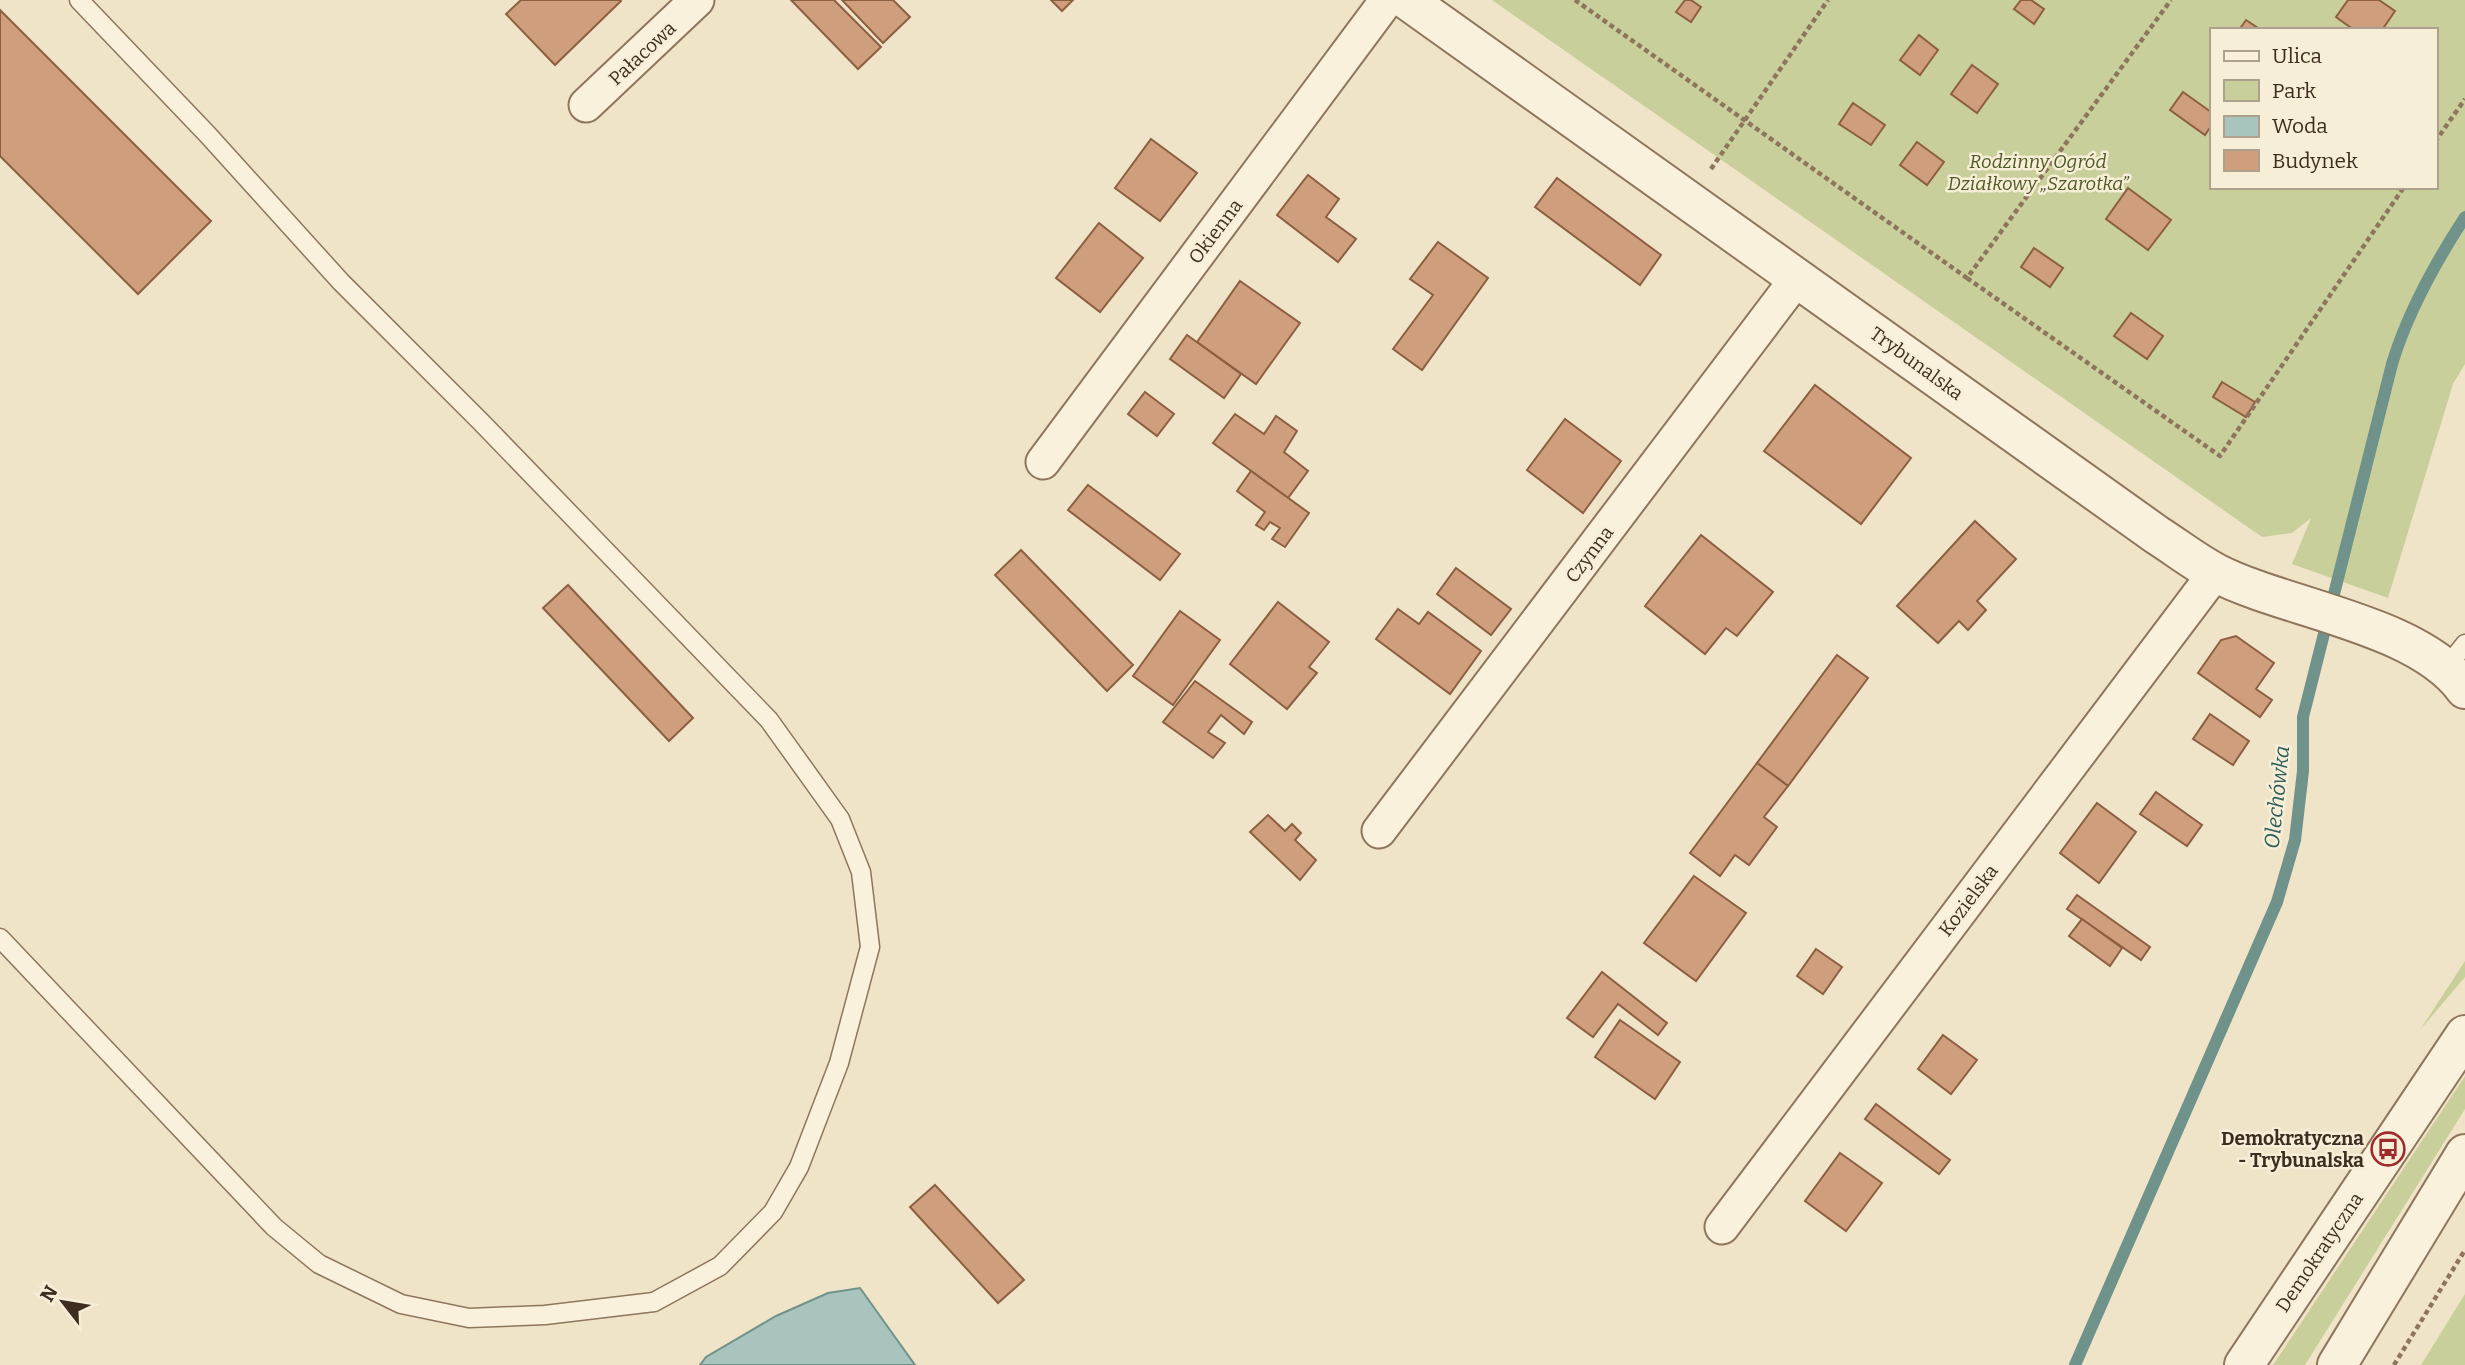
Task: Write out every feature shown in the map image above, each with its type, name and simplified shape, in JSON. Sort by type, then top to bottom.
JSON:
[{"type":"street","name":"Pałacowa","points":[[586,105],[697,0]]},
{"type":"street","name":"Okienna","points":[[1043,462],[1387,0]]},
{"type":"street","name":"Trybunalska","points":[[1407,0],[2157,535],[2215,573],[2294,604],[2364,625],[2459,670]]},
{"type":"street","name":"Czynna","points":[[1379,831],[1798,277]]},
{"type":"street","name":"Kozielska","points":[[1722,1227],[2215,573]]},
{"type":"street","name":"Demokratyczna","points":[[2244,1365],[2465,1035]]},
{"type":"street","points":[[2337,1365],[2465,1154]]},
{"type":"lane","points":[[0,938],[274,1227],[319,1264],[401,1304],[469,1318],[544,1315],[654,1302],[720,1266],[773,1212],[799,1167],[839,1063],[870,947],[861,872],[840,819],[769,720],[341,282],[208,135],[79,0]]},
{"type":"path","points":[[1575,0],[2220,456],[2403,189]]},
{"type":"path","points":[[1689,200],[1828,0]]},
{"type":"path","points":[[1967,278],[2171,0]]},
{"type":"path","points":[[2437,139],[2465,99]]},
{"type":"path","points":[[2394,1365],[2465,1250]]},
{"type":"green space","name":"Rodzinny Ogród Działkowy „Szarotka”","points":[[1492,0],[2465,0],[2465,364],[2453,384],[2388,598],[2292,564],[2311,518],[2292,533],[2262,537]]},
{"type":"green space","points":[[2465,961],[2465,977],[2420,1030]]},
{"type":"green space","points":[[2465,1076],[2465,1109],[2305,1365],[2273,1365]]},
{"type":"green space","points":[[2465,1294],[2465,1365],[2421,1365]]},
{"type":"water","points":[[860,1288],[915,1365],[700,1365],[706,1357],[776,1316],[828,1293]]},
{"type":"building","points":[[521,0],[621,1],[555,65],[506,14]]},
{"type":"building","points":[[791,0],[834,0],[881,47],[858,69]]},
{"type":"building","points":[[842,0],[893,0],[910,17],[883,43]]},
{"type":"building","points":[[1051,0],[1073,0],[1062,11]]},
{"type":"building","points":[[1685,0],[1691,0],[1701,7],[1691,22],[1676,12]]},
{"type":"building","points":[[2021,0],[2031,0],[2044,9],[2034,24],[2014,9]]},
{"type":"building","points":[[2348,0],[2379,0],[2395,11],[2383,28],[2351,28],[2336,17]]},
{"type":"building","points":[[0,10],[211,221],[138,294],[0,156]]},
{"type":"building","points":[[2246,20],[2258,28],[2240,28]]},
{"type":"building","points":[[1919,35],[1938,50],[1920,75],[1900,60]]},
{"type":"building","points":[[1972,65],[1998,84],[1977,113],[1951,94]]},
{"type":"building","points":[[2183,92],[2210,111],[2210,128],[2205,135],[2170,110]]},
{"type":"building","points":[[1853,103],[1885,125],[1871,145],[1839,124]]},
{"type":"building","points":[[1151,139],[1197,173],[1160,221],[1115,188]]},
{"type":"building","points":[[1917,142],[1944,162],[1927,185],[1900,165]]},
{"type":"building","points":[[1308,175],[1339,199],[1326,217],[1356,239],[1338,262],[1277,215]]},
{"type":"building","points":[[1557,178],[1661,255],[1640,285],[1535,207]]},
{"type":"building","points":[[2128,188],[2171,220],[2148,250],[2106,219]]},
{"type":"building","points":[[1099,223],[1143,258],[1100,312],[1056,278]]},
{"type":"building","points":[[1438,242],[1488,278],[1422,370],[1393,349],[1433,295],[1410,279]]},
{"type":"building","points":[[2034,248],[2063,268],[2050,287],[2021,267]]},
{"type":"building","points":[[1240,281],[1300,323],[1256,384],[1197,342]]},
{"type":"building","points":[[2131,313],[2163,336],[2147,359],[2114,336]]},
{"type":"building","points":[[1187,335],[1241,374],[1224,398],[1170,359]]},
{"type":"building","points":[[2222,382],[2255,402],[2246,417],[2213,397]]},
{"type":"building","points":[[1815,385],[1911,458],[1861,524],[1764,451]]},
{"type":"building","points":[[1145,392],[1174,414],[1157,436],[1128,414]]},
{"type":"building","points":[[1235,414],[1264,434],[1276,416],[1297,431],[1284,452],[1308,471],[1288,498],[1213,443]]},
{"type":"building","points":[[1565,419],[1621,461],[1583,513],[1527,470]]},
{"type":"building","points":[[1251,471],[1309,513],[1285,547],[1272,539],[1280,528],[1270,522],[1264,530],[1256,525],[1265,512],[1237,491]]},
{"type":"building","points":[[1088,485],[1180,554],[1160,580],[1068,510]]},
{"type":"building","points":[[1975,521],[2016,559],[1977,601],[1986,610],[1968,630],[1959,621],[1938,643],[1897,606]]},
{"type":"building","points":[[1701,535],[1773,592],[1737,636],[1726,628],[1705,654],[1645,606]]},
{"type":"building","points":[[1021,550],[1133,665],[1107,691],[995,575]]},
{"type":"building","points":[[1456,568],[1511,609],[1491,635],[1437,594]]},
{"type":"building","points":[[568,585],[693,718],[669,741],[543,608]]},
{"type":"building","points":[[1278,602],[1329,642],[1309,667],[1317,673],[1287,709],[1230,664]]},
{"type":"building","points":[[1398,609],[1419,624],[1428,612],[1481,651],[1450,694],[1376,639]]},
{"type":"building","points":[[1180,611],[1220,640],[1173,705],[1133,676]]},
{"type":"building","points":[[2236,636],[2274,663],[2256,689],[2272,700],[2260,717],[2198,673],[2221,640]]},
{"type":"building","points":[[1837,655],[1868,678],[1788,786],[1757,763]]},
{"type":"building","points":[[1195,681],[1252,722],[1244,734],[1221,715],[1208,732],[1225,743],[1213,758],[1163,722]]},
{"type":"building","points":[[2210,714],[2249,741],[2233,765],[2193,739]]},
{"type":"building","points":[[1757,763],[1788,786],[1764,817],[1777,827],[1749,865],[1735,855],[1720,876],[1690,853]]},
{"type":"building","points":[[2156,792],[2202,825],[2187,846],[2140,814]]},
{"type":"building","points":[[2097,803],[2136,832],[2099,883],[2060,853]]},
{"type":"building","points":[[1268,815],[1285,831],[1292,824],[1301,833],[1295,840],[1316,860],[1300,880],[1250,832]]},
{"type":"building","points":[[1694,876],[1746,913],[1696,981],[1644,943]]},
{"type":"building","points":[[2077,895],[2150,947],[2141,960],[2067,909]]},
{"type":"building","points":[[2082,919],[2122,948],[2110,966],[2069,936]]},
{"type":"building","points":[[1816,949],[1842,967],[1823,994],[1797,976]]},
{"type":"building","points":[[1602,972],[1667,1023],[1658,1035],[1618,1004],[1593,1037],[1567,1018]]},
{"type":"building","points":[[1620,1020],[1680,1062],[1655,1099],[1595,1057]]},
{"type":"building","points":[[1943,1035],[1977,1060],[1951,1094],[1918,1069]]},
{"type":"building","points":[[1876,1104],[1950,1160],[1939,1174],[1865,1119]]},
{"type":"building","points":[[1840,1153],[1882,1183],[1846,1231],[1805,1201]]},
{"type":"building","points":[[935,1185],[1024,1280],[998,1303],[910,1207]]},
{"type":"waterway","name":"Olechówka","points":[[2075,1365],[2277,902],[2295,840],[2303,771],[2303,717],[2392,364],[2423,288],[2465,217]]},
{"type":"place","name":"Demokratyczna - Trybunalska","points":[[2388,1149]]}]
